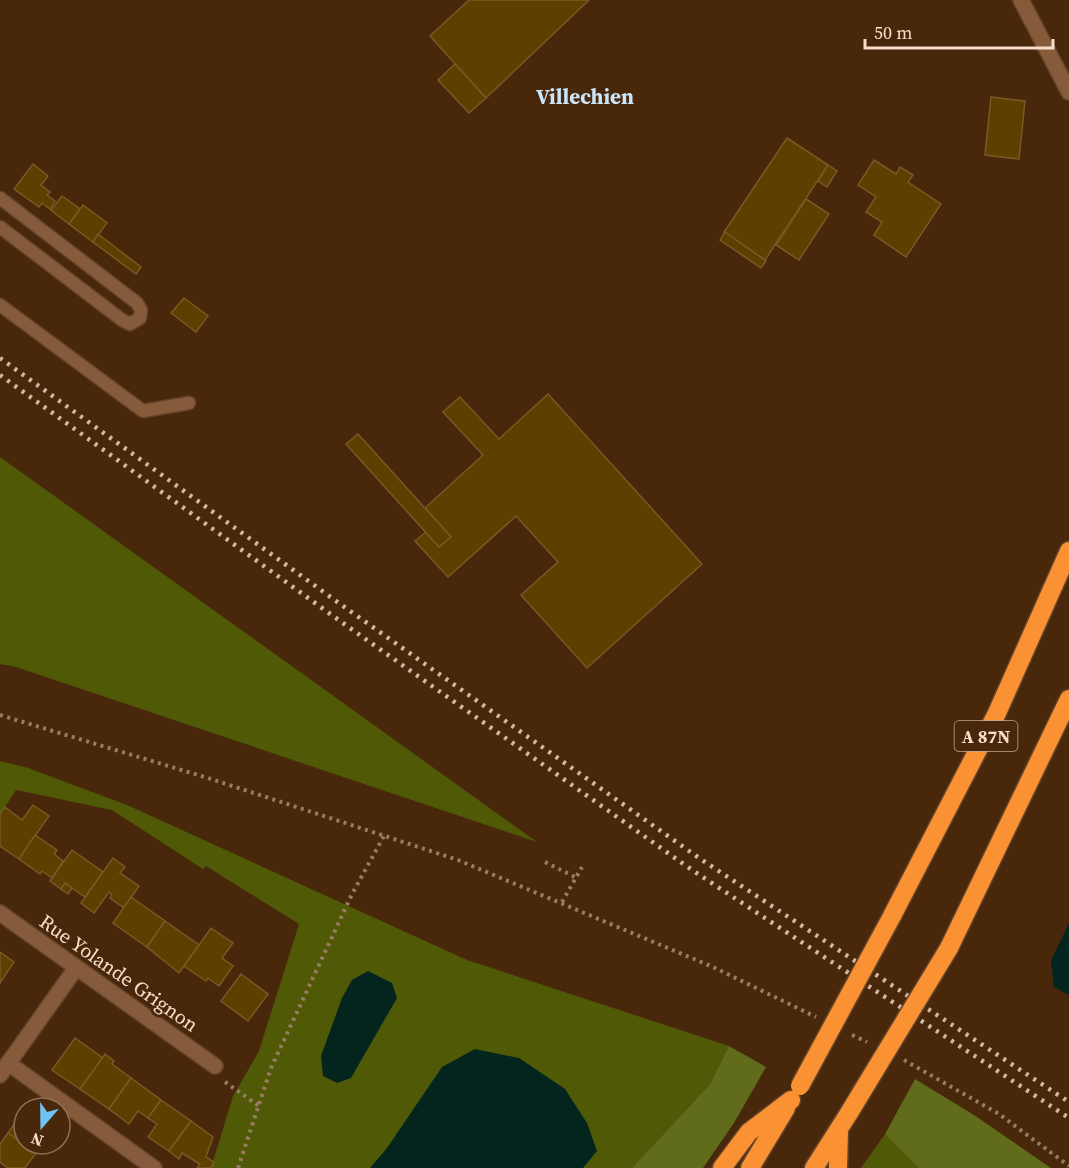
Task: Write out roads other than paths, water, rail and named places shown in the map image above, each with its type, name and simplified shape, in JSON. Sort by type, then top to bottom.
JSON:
[{"type":"highway","name":"A 87N","points":[[750,1168],[795,1093],[892,916],[997,713],[1069,551]]},
{"type":"highway","name":"A 87N","points":[[814,1168],[948,948],[1069,699]]},
{"type":"highway","points":[[722,1168],[749,1132],[795,1093]]},
{"type":"highway","points":[[838,1131],[838,1168]]},
{"type":"street","points":[[1021,0],[1069,92]]},
{"type":"street","name":"Rue Yolande Grignon","points":[[0,913],[215,1066]]},
{"type":"street","points":[[76,968],[4,1069],[154,1168]]},
{"type":"lane","points":[[0,198],[137,303],[141,310],[140,318],[130,324],[122,320],[0,227]]},
{"type":"lane","points":[[0,304],[143,411],[189,403]]},
{"type":"water","points":[[1069,923],[1069,995],[1054,987],[1051,961]]},
{"type":"water","points":[[368,971],[392,983],[397,998],[351,1078],[337,1083],[323,1076],[321,1056],[342,998],[352,980]]},
{"type":"water","points":[[475,1049],[519,1058],[565,1089],[587,1123],[597,1151],[583,1168],[370,1168],[387,1148],[442,1067]]},
{"type":"railway","points":[[0,358],[343,606],[699,858],[1069,1102]]},
{"type":"railway","points":[[0,375],[333,616],[692,870],[1069,1118]]},
{"type":"district","name":"Villechien","points":[[585,96]]}]
